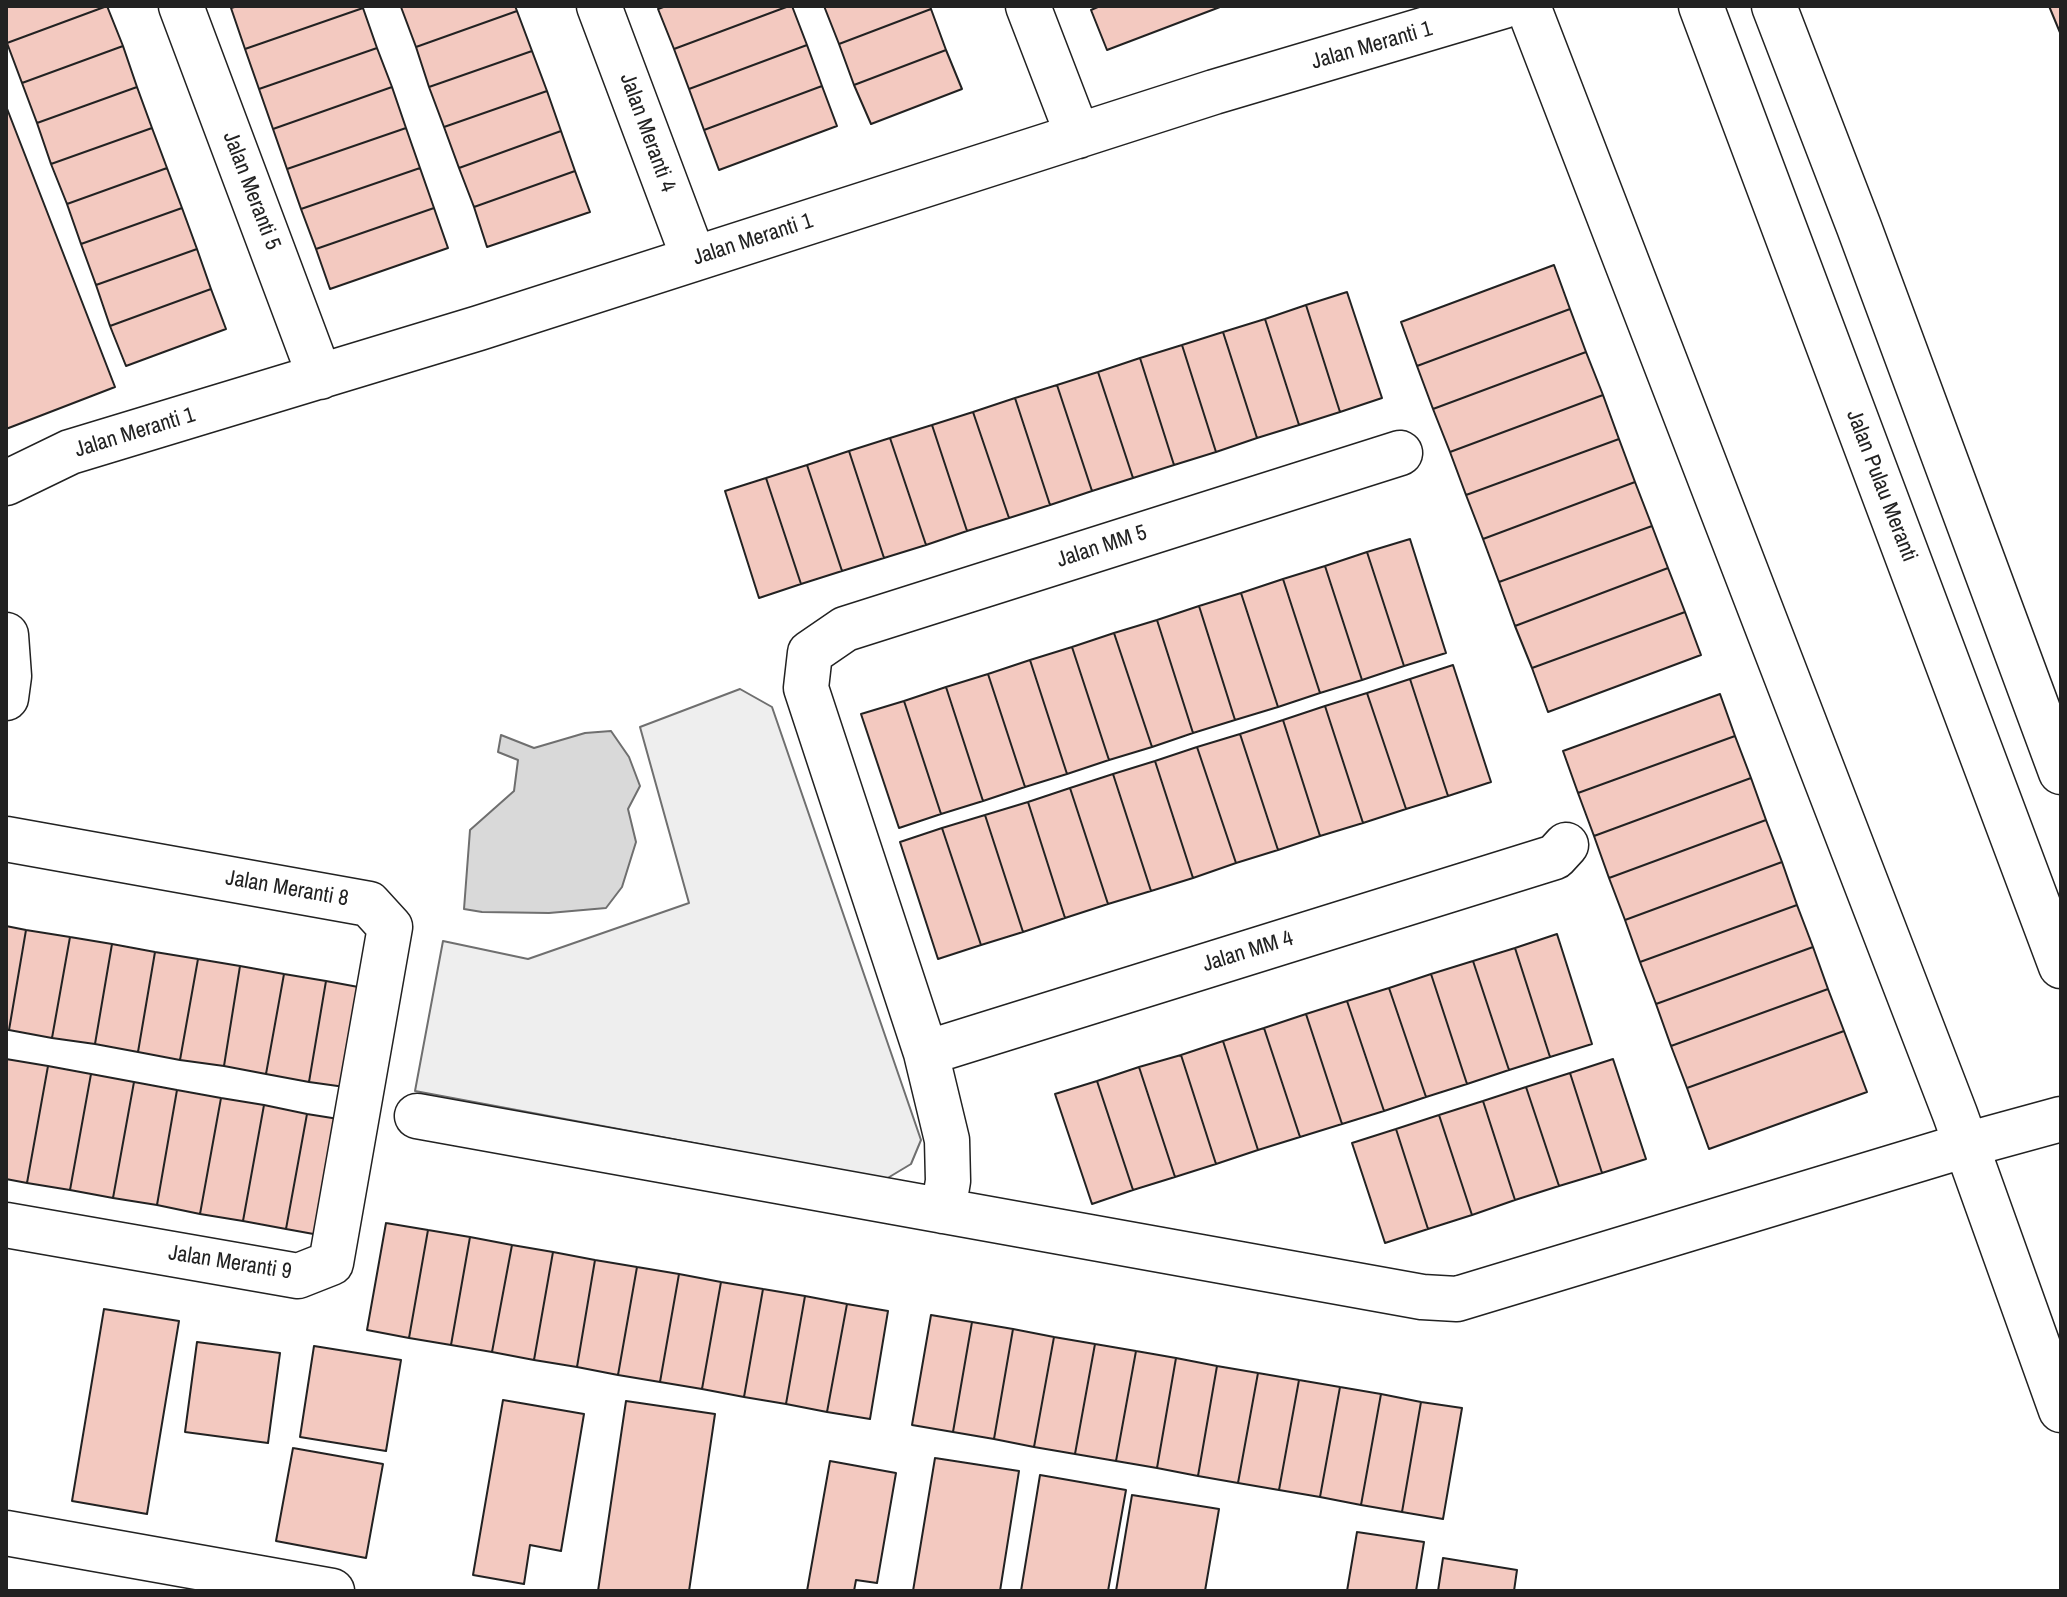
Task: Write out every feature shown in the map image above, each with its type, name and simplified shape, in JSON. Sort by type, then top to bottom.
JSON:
[{"type":"street","name":"Jalan Meranti 5","points":[[181,6],[320,377]]},
{"type":"street","name":"Jalan Meranti 4","points":[[599,6],[694,259]]},
{"type":"street","points":[[1028,6],[1078,136]]},
{"type":"street","name":"Jalan Meranti 1","points":[[6,483],[70,452],[320,377],[1214,92],[1504,6]]},
{"type":"street","points":[[1528,6],[1966,1145],[2061,1410]]},
{"type":"street","name":"Jalan Pulau Meranti","points":[[1701,6],[2061,966]]},
{"type":"street","points":[[1774,6],[1876,270],[2061,772]]},
{"type":"street","name":"Jalan MM 5","points":[[926,1053],[806,688],[810,653],[845,629],[1400,453]]},
{"type":"street","points":[[6,635],[9,676],[6,698]]},
{"type":"street","name":"Jalan Meranti 8","points":[[6,839],[369,904],[390,927],[360,1095]]},
{"type":"street","name":"Jalan MM 4","points":[[926,1053],[1555,857],[1566,845]]},
{"type":"street","points":[[926,1053],[947,1140],[948,1181],[943,1211]]},
{"type":"street","name":"Jalan Meranti 9","points":[[6,1225],[298,1276],[331,1263],[360,1095]]},
{"type":"street","points":[[417,1116],[1422,1297],[1457,1299],[2061,1119]]},
{"type":"street","points":[[6,1533],[332,1591]]},
{"type":"shaded area","points":[[740,689],[772,707],[921,1140],[911,1164],[886,1179],[415,1091],[443,941],[528,959],[689,903],[640,727]]},
{"type":"shaded area","points":[[611,731],[629,757],[640,786],[628,809],[636,842],[622,887],[606,908],[549,913],[464,909],[470,830],[514,791],[518,760],[498,752],[501,735],[534,748],[585,733]]},
{"type":"building","points":[[6,6],[107,6],[7,43]]},
{"type":"building","points":[[107,6],[123,46],[22,83],[7,43]]},
{"type":"building","points":[[515,6],[517,11],[416,47],[401,7]]},
{"type":"building","points":[[666,6],[789,6],[674,49],[658,9]]},
{"type":"building","points":[[792,6],[807,45],[689,89],[674,49]]},
{"type":"building","points":[[824,6],[930,6],[931,9],[839,44]]},
{"type":"building","points":[[1100,6],[1220,7],[1107,50],[1091,10]]},
{"type":"building","points":[[2049,6],[2061,6],[2061,35]]},
{"type":"building","points":[[231,8],[363,8],[245,49]]},
{"type":"building","points":[[363,8],[377,48],[259,89],[245,49]]},
{"type":"building","points":[[931,9],[946,50],[854,85],[839,44]]},
{"type":"building","points":[[517,11],[532,51],[429,87],[416,47]]},
{"type":"building","points":[[807,45],[822,86],[704,130],[689,89]]},
{"type":"building","points":[[123,46],[137,87],[37,123],[22,83]]},
{"type":"building","points":[[377,48],[392,87],[273,129],[259,89]]},
{"type":"building","points":[[946,50],[962,89],[871,124],[854,85]]},
{"type":"building","points":[[532,51],[547,91],[444,127],[429,87]]},
{"type":"building","points":[[822,86],[837,126],[719,170],[704,130]]},
{"type":"building","points":[[137,87],[152,128],[51,164],[37,123]]},
{"type":"building","points":[[392,87],[406,128],[287,169],[273,129]]},
{"type":"building","points":[[547,91],[561,131],[459,168],[444,127]]},
{"type":"building","points":[[6,106],[115,387],[6,429]]},
{"type":"building","points":[[152,128],[167,168],[67,204],[51,164]]},
{"type":"building","points":[[406,128],[420,168],[301,209],[287,169]]},
{"type":"building","points":[[561,131],[575,171],[474,207],[459,168]]},
{"type":"building","points":[[167,168],[182,208],[81,244],[67,204]]},
{"type":"building","points":[[420,168],[434,208],[316,249],[301,209]]},
{"type":"building","points":[[575,171],[590,212],[487,247],[474,207]]},
{"type":"building","points":[[182,208],[197,249],[96,285],[81,244]]},
{"type":"building","points":[[434,208],[448,248],[330,289],[316,249]]},
{"type":"building","points":[[197,249],[211,289],[110,326],[96,285]]},
{"type":"building","points":[[1554,265],[1570,309],[1417,366],[1401,322]]},
{"type":"building","points":[[211,289],[226,329],[126,366],[110,326]]},
{"type":"building","points":[[1347,292],[1382,398],[1340,412],[1306,305]]},
{"type":"building","points":[[1306,305],[1340,412],[1299,425],[1265,319]]},
{"type":"building","points":[[1570,309],[1586,352],[1433,409],[1417,366]]},
{"type":"building","points":[[1265,319],[1299,425],[1257,438],[1223,332]]},
{"type":"building","points":[[1223,332],[1257,438],[1216,452],[1182,345]]},
{"type":"building","points":[[1182,345],[1216,452],[1174,465],[1140,358]]},
{"type":"building","points":[[1586,352],[1603,395],[1450,452],[1433,409]]},
{"type":"building","points":[[1140,358],[1174,465],[1133,478],[1098,372]]},
{"type":"building","points":[[1098,372],[1133,478],[1092,491],[1057,385]]},
{"type":"building","points":[[1057,385],[1092,491],[1050,505],[1015,398]]},
{"type":"building","points":[[1603,395],[1619,439],[1466,495],[1450,452]]},
{"type":"building","points":[[1015,398],[1050,505],[1009,518],[973,412]]},
{"type":"building","points":[[973,412],[1009,518],[967,531],[932,425]]},
{"type":"building","points":[[932,425],[967,531],[926,545],[890,438]]},
{"type":"building","points":[[890,438],[926,545],[884,558],[849,451]]},
{"type":"building","points":[[1619,439],[1635,482],[1483,539],[1466,495]]},
{"type":"building","points":[[849,451],[884,558],[842,571],[807,465]]},
{"type":"building","points":[[807,465],[842,571],[801,584],[766,478]]},
{"type":"building","points":[[766,478],[801,584],[759,598],[725,491]]},
{"type":"building","points":[[1635,482],[1652,526],[1499,582],[1483,539]]},
{"type":"building","points":[[1652,526],[1668,568],[1515,626],[1499,582]]},
{"type":"building","points":[[1410,539],[1446,653],[1404,666],[1367,552]]},
{"type":"building","points":[[1367,552],[1404,666],[1362,680],[1325,566]]},
{"type":"building","points":[[1325,566],[1362,680],[1320,693],[1283,579]]},
{"type":"building","points":[[1668,568],[1685,612],[1532,668],[1515,626]]},
{"type":"building","points":[[1283,579],[1320,693],[1278,707],[1241,593]]},
{"type":"building","points":[[1241,593],[1278,707],[1235,720],[1199,606]]},
{"type":"building","points":[[1199,606],[1235,720],[1193,733],[1157,620]]},
{"type":"building","points":[[1685,612],[1701,655],[1548,712],[1532,668]]},
{"type":"building","points":[[1157,620],[1193,733],[1152,747],[1114,633]]},
{"type":"building","points":[[1114,633],[1152,747],[1109,760],[1072,647]]},
{"type":"building","points":[[1072,647],[1109,760],[1067,774],[1030,660]]},
{"type":"building","points":[[1030,660],[1067,774],[1025,787],[988,674]]},
{"type":"building","points":[[1453,665],[1491,782],[1448,796],[1410,679]]},
{"type":"building","points":[[988,674],[1025,787],[983,801],[946,687]]},
{"type":"building","points":[[1410,679],[1448,796],[1406,809],[1367,693]]},
{"type":"building","points":[[946,687],[983,801],[941,814],[904,701]]},
{"type":"building","points":[[1367,693],[1406,809],[1363,823],[1325,706]]},
{"type":"building","points":[[1720,694],[1735,736],[1578,793],[1563,751]]},
{"type":"building","points":[[904,701],[941,814],[899,828],[861,714]]},
{"type":"building","points":[[1325,706],[1363,823],[1320,836],[1283,720]]},
{"type":"building","points":[[1283,720],[1320,836],[1278,850],[1240,734]]},
{"type":"building","points":[[1240,734],[1278,850],[1236,863],[1197,747]]},
{"type":"building","points":[[1735,736],[1751,778],[1594,836],[1578,793]]},
{"type":"building","points":[[1197,747],[1236,863],[1193,878],[1155,761]]},
{"type":"building","points":[[1155,761],[1193,878],[1151,891],[1113,774]]},
{"type":"building","points":[[1113,774],[1151,891],[1108,904],[1070,788]]},
{"type":"building","points":[[1751,778],[1766,820],[1609,878],[1594,836]]},
{"type":"building","points":[[1070,788],[1108,904],[1065,918],[1028,802]]},
{"type":"building","points":[[1028,802],[1065,918],[1023,932],[985,815]]},
{"type":"building","points":[[985,815],[1023,932],[981,945],[942,828]]},
{"type":"building","points":[[1766,820],[1782,862],[1625,920],[1609,878]]},
{"type":"building","points":[[942,828],[981,945],[938,959],[900,842]]},
{"type":"building","points":[[1782,862],[1797,905],[1640,962],[1625,920]]},
{"type":"building","points":[[1797,905],[1813,947],[1656,1004],[1640,962]]},
{"type":"building","points":[[6,926],[26,930],[9,1030],[6,1030]]},
{"type":"building","points":[[26,930],[70,937],[52,1038],[9,1030]]},
{"type":"building","points":[[1557,934],[1592,1044],[1550,1057],[1515,948]]},
{"type":"building","points":[[70,937],[112,944],[95,1044],[52,1038]]},
{"type":"building","points":[[112,944],[155,952],[138,1052],[95,1044]]},
{"type":"building","points":[[1813,947],[1828,989],[1671,1046],[1656,1004]]},
{"type":"building","points":[[1515,948],[1550,1057],[1509,1070],[1473,961]]},
{"type":"building","points":[[155,952],[198,959],[180,1060],[138,1052]]},
{"type":"building","points":[[198,959],[240,966],[224,1066],[180,1060]]},
{"type":"building","points":[[1473,961],[1509,1070],[1467,1084],[1431,974]]},
{"type":"building","points":[[240,966],[284,974],[266,1074],[224,1066]]},
{"type":"building","points":[[284,974],[326,981],[309,1082],[266,1074]]},
{"type":"building","points":[[1431,974],[1467,1084],[1426,1097],[1389,988]]},
{"type":"building","points":[[326,981],[369,989],[352,1088],[309,1082]]},
{"type":"building","points":[[1389,988],[1426,1097],[1384,1111],[1347,1001]]},
{"type":"building","points":[[1828,989],[1844,1031],[1687,1088],[1671,1046]]},
{"type":"building","points":[[1347,1001],[1384,1111],[1342,1124],[1306,1014]]},
{"type":"building","points":[[1306,1014],[1342,1124],[1300,1137],[1264,1028]]},
{"type":"building","points":[[1264,1028],[1300,1137],[1258,1150],[1223,1041]]},
{"type":"building","points":[[1844,1031],[1867,1092],[1709,1149],[1687,1088]]},
{"type":"building","points":[[1223,1041],[1258,1150],[1216,1164],[1181,1055]]},
{"type":"building","points":[[1181,1055],[1216,1164],[1175,1177],[1139,1067]]},
{"type":"building","points":[[6,1059],[48,1066],[27,1183],[6,1179]]},
{"type":"building","points":[[1613,1059],[1646,1159],[1602,1173],[1570,1073]]},
{"type":"building","points":[[48,1066],[91,1074],[70,1190],[27,1183]]},
{"type":"building","points":[[1139,1067],[1175,1177],[1133,1190],[1097,1081]]},
{"type":"building","points":[[1570,1073],[1602,1173],[1559,1186],[1526,1087]]},
{"type":"building","points":[[91,1074],[134,1082],[113,1198],[70,1190]]},
{"type":"building","points":[[1097,1081],[1133,1190],[1092,1204],[1055,1094]]},
{"type":"building","points":[[134,1082],[177,1090],[157,1205],[113,1198]]},
{"type":"building","points":[[1526,1087],[1559,1186],[1515,1200],[1483,1101]]},
{"type":"building","points":[[177,1090],[221,1098],[200,1214],[157,1205]]},
{"type":"building","points":[[221,1098],[264,1105],[243,1221],[200,1214]]},
{"type":"building","points":[[1483,1101],[1515,1200],[1472,1215],[1439,1115]]},
{"type":"building","points":[[264,1105],[307,1114],[286,1229],[243,1221]]},
{"type":"building","points":[[307,1114],[351,1121],[330,1237],[286,1229]]},
{"type":"building","points":[[1439,1115],[1472,1215],[1428,1229],[1396,1129]]},
{"type":"building","points":[[1396,1129],[1428,1229],[1385,1243],[1352,1143]]},
{"type":"building","points":[[386,1223],[428,1230],[409,1338],[367,1330]]},
{"type":"building","points":[[428,1230],[470,1237],[451,1345],[409,1338]]},
{"type":"building","points":[[470,1237],[512,1245],[492,1352],[451,1345]]},
{"type":"building","points":[[512,1245],[553,1252],[534,1360],[492,1352]]},
{"type":"building","points":[[553,1252],[595,1260],[577,1367],[534,1360]]},
{"type":"building","points":[[595,1260],[637,1267],[618,1375],[577,1367]]},
{"type":"building","points":[[637,1267],[679,1274],[660,1382],[618,1375]]},
{"type":"building","points":[[679,1274],[721,1282],[702,1389],[660,1382]]},
{"type":"building","points":[[721,1282],[763,1289],[744,1397],[702,1389]]},
{"type":"building","points":[[763,1289],[805,1296],[786,1404],[744,1397]]},
{"type":"building","points":[[805,1296],[847,1304],[827,1412],[786,1404]]},
{"type":"building","points":[[847,1304],[888,1311],[870,1419],[827,1412]]},
{"type":"building","points":[[104,1309],[179,1321],[147,1514],[72,1501]]},
{"type":"building","points":[[931,1315],[972,1322],[953,1432],[912,1425]]},
{"type":"building","points":[[972,1322],[1013,1329],[994,1439],[953,1432]]},
{"type":"building","points":[[1013,1329],[1054,1337],[1034,1447],[994,1439]]},
{"type":"building","points":[[1054,1337],[1095,1344],[1075,1454],[1034,1447]]},
{"type":"building","points":[[197,1342],[280,1353],[268,1443],[185,1432]]},
{"type":"building","points":[[1095,1344],[1136,1351],[1116,1461],[1075,1454]]},
{"type":"building","points":[[314,1346],[401,1360],[386,1451],[300,1437]]},
{"type":"building","points":[[1136,1351],[1176,1358],[1157,1468],[1116,1461]]},
{"type":"building","points":[[1176,1358],[1217,1366],[1198,1476],[1157,1468]]},
{"type":"building","points":[[1217,1366],[1258,1373],[1238,1483],[1198,1476]]},
{"type":"building","points":[[1258,1373],[1299,1380],[1279,1490],[1238,1483]]},
{"type":"building","points":[[1299,1380],[1340,1387],[1320,1497],[1279,1490]]},
{"type":"building","points":[[1340,1387],[1381,1394],[1361,1505],[1320,1497]]},
{"type":"building","points":[[1381,1394],[1421,1402],[1402,1512],[1361,1505]]},
{"type":"building","points":[[503,1400],[584,1414],[561,1551],[530,1545],[524,1584],[473,1575]]},
{"type":"building","points":[[626,1401],[715,1414],[689,1591],[598,1591]]},
{"type":"building","points":[[1421,1402],[1462,1408],[1443,1519],[1402,1512]]},
{"type":"building","points":[[293,1448],[383,1464],[366,1558],[276,1541]]},
{"type":"building","points":[[935,1458],[1019,1471],[1000,1591],[913,1591]]},
{"type":"building","points":[[830,1461],[896,1473],[877,1583],[856,1580],[854,1591],[807,1591]]},
{"type":"building","points":[[1040,1475],[1126,1490],[1108,1591],[1021,1591]]},
{"type":"building","points":[[1132,1495],[1219,1509],[1205,1591],[1116,1591]]},
{"type":"building","points":[[1357,1532],[1424,1542],[1416,1591],[1347,1591]]},
{"type":"building","points":[[1443,1558],[1517,1570],[1514,1591],[1438,1591]]}]
